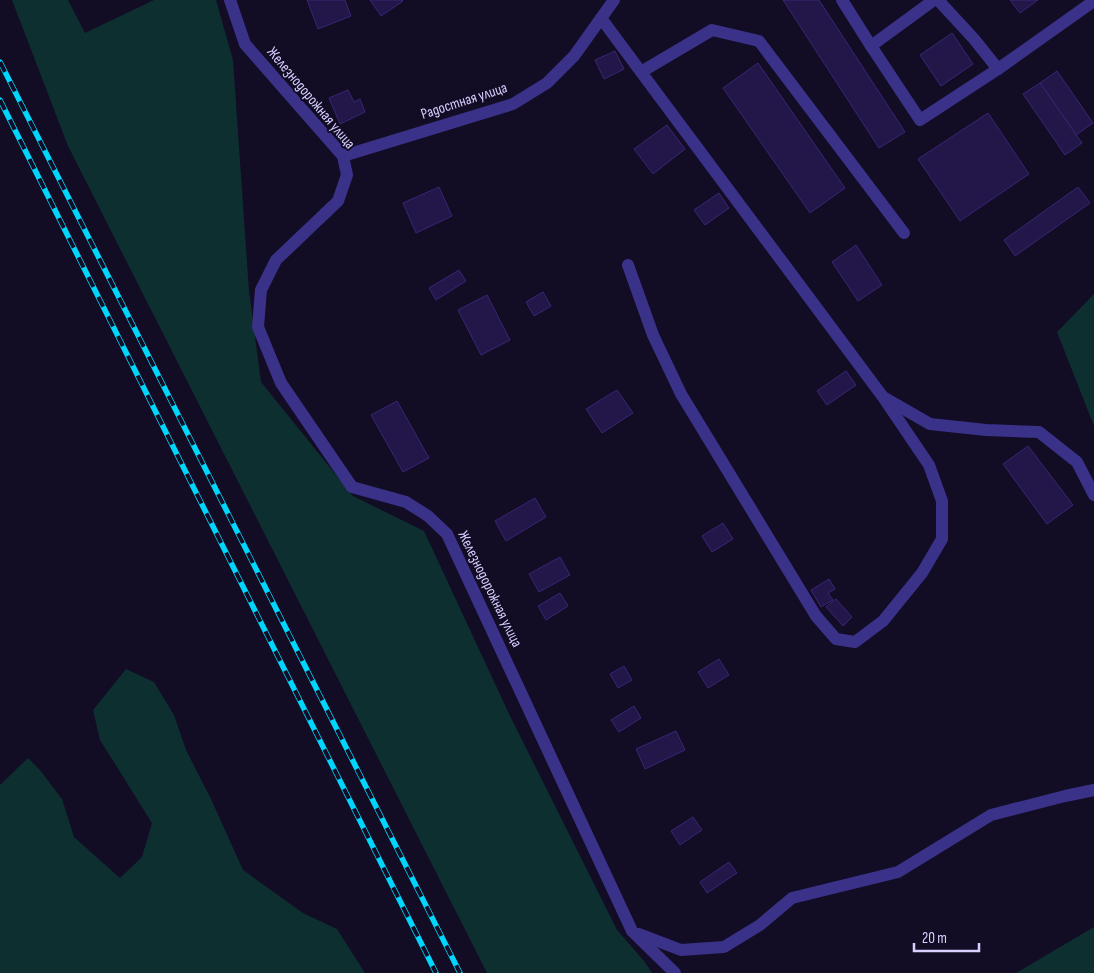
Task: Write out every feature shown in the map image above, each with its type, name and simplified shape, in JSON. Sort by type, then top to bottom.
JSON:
[{"type":"street","name":"Железнодорожная улица","points":[[230,0],[245,44],[342,156],[347,175],[338,201],[276,260],[260,290],[258,327],[281,384],[352,487],[406,502],[428,516],[447,534],[632,931],[675,973]]},
{"type":"street","name":"Радостная улица","points":[[342,156],[513,104],[546,83],[574,56],[614,0]]},
{"type":"street","points":[[842,0],[920,120],[998,69],[1094,1]]},
{"type":"street","points":[[871,46],[934,0]]},
{"type":"street","points":[[938,0],[974,39],[998,69]]},
{"type":"street","points":[[601,18],[883,397],[929,465],[942,501],[942,539],[922,573],[883,621],[856,642],[836,639],[816,616],[681,394],[653,335],[628,266]]},
{"type":"street","points":[[641,72],[712,30],[759,41],[904,233]]},
{"type":"street","points":[[883,397],[930,424],[986,430],[1039,432],[1077,462],[1094,494]]},
{"type":"street","points":[[632,931],[681,950],[724,947],[760,925],[792,898],[898,872],[991,815],[1094,790]]},
{"type":"green space","points":[[12,0],[68,0],[85,33],[154,0],[216,0],[233,60],[249,291],[261,382],[353,496],[424,531],[510,716],[617,930],[652,973],[487,973],[68,146]]},
{"type":"green space","points":[[1094,294],[1094,426],[1057,332]]},
{"type":"green space","points":[[126,669],[154,682],[174,715],[186,750],[211,799],[243,870],[303,913],[337,929],[365,973],[0,973],[0,785],[28,758],[62,799],[74,837],[120,878],[142,857],[152,823],[100,740],[93,710]]},
{"type":"green space","points":[[1094,927],[1094,973],[1016,973]]},
{"type":"building","points":[[307,0],[345,0],[351,16],[318,29]]},
{"type":"building","points":[[370,0],[402,0],[403,1],[381,16]]},
{"type":"building","points":[[783,0],[819,0],[905,132],[879,148]]},
{"type":"building","points":[[1010,0],[1038,0],[1020,13]]},
{"type":"building","points":[[952,33],[973,64],[941,86],[920,55]]},
{"type":"building","points":[[615,51],[624,69],[604,79],[595,60]]},
{"type":"building","points":[[758,63],[845,188],[810,213],[723,88]]},
{"type":"building","points":[[1057,71],[1093,123],[1076,135],[1040,83]]},
{"type":"building","points":[[1040,83],[1082,143],[1065,155],[1023,94]]},
{"type":"building","points":[[348,90],[354,102],[360,99],[365,112],[340,124],[329,98]]},
{"type":"building","points":[[988,113],[1029,174],[960,221],[918,159]]},
{"type":"building","points":[[667,125],[685,149],[653,174],[634,149]]},
{"type":"building","points":[[439,187],[452,216],[416,233],[403,203]]},
{"type":"building","points":[[1078,187],[1090,203],[1015,256],[1004,240]]},
{"type":"building","points":[[719,193],[729,208],[705,225],[694,210]]},
{"type":"building","points":[[856,245],[882,285],[858,301],[832,262]]},
{"type":"building","points":[[459,270],[466,281],[436,300],[429,288]]},
{"type":"building","points":[[543,292],[551,306],[534,316],[526,302]]},
{"type":"building","points":[[487,295],[510,340],[481,355],[458,310]]},
{"type":"building","points":[[846,371],[856,385],[827,405],[817,391]]},
{"type":"building","points":[[617,390],[633,413],[602,433],[586,409]]},
{"type":"building","points":[[397,401],[429,458],[403,472],[371,415]]},
{"type":"building","points":[[1028,446],[1073,505],[1047,524],[1003,464]]},
{"type":"building","points":[[535,498],[546,517],[506,541],[495,521]]},
{"type":"building","points":[[723,523],[733,539],[712,552],[702,536]]},
{"type":"building","points":[[560,557],[570,575],[539,592],[529,574]]},
{"type":"building","points":[[829,579],[835,589],[828,593],[833,600],[821,607],[811,590]]},
{"type":"building","points":[[560,593],[568,606],[546,620],[538,606]]},
{"type":"building","points":[[836,599],[852,617],[843,626],[826,607]]},
{"type":"building","points":[[719,659],[729,675],[708,688],[698,672]]},
{"type":"building","points":[[624,666],[632,680],[618,688],[610,674]]},
{"type":"building","points":[[634,706],[641,718],[619,732],[611,720]]},
{"type":"building","points":[[676,731],[685,750],[645,769],[636,749]]},
{"type":"building","points":[[693,817],[702,830],[680,845],[671,831]]},
{"type":"building","points":[[729,862],[737,873],[707,893],[700,882]]},
{"type":"railway","points":[[0,62],[460,973]]},
{"type":"railway","points":[[0,100],[436,973]]}]
